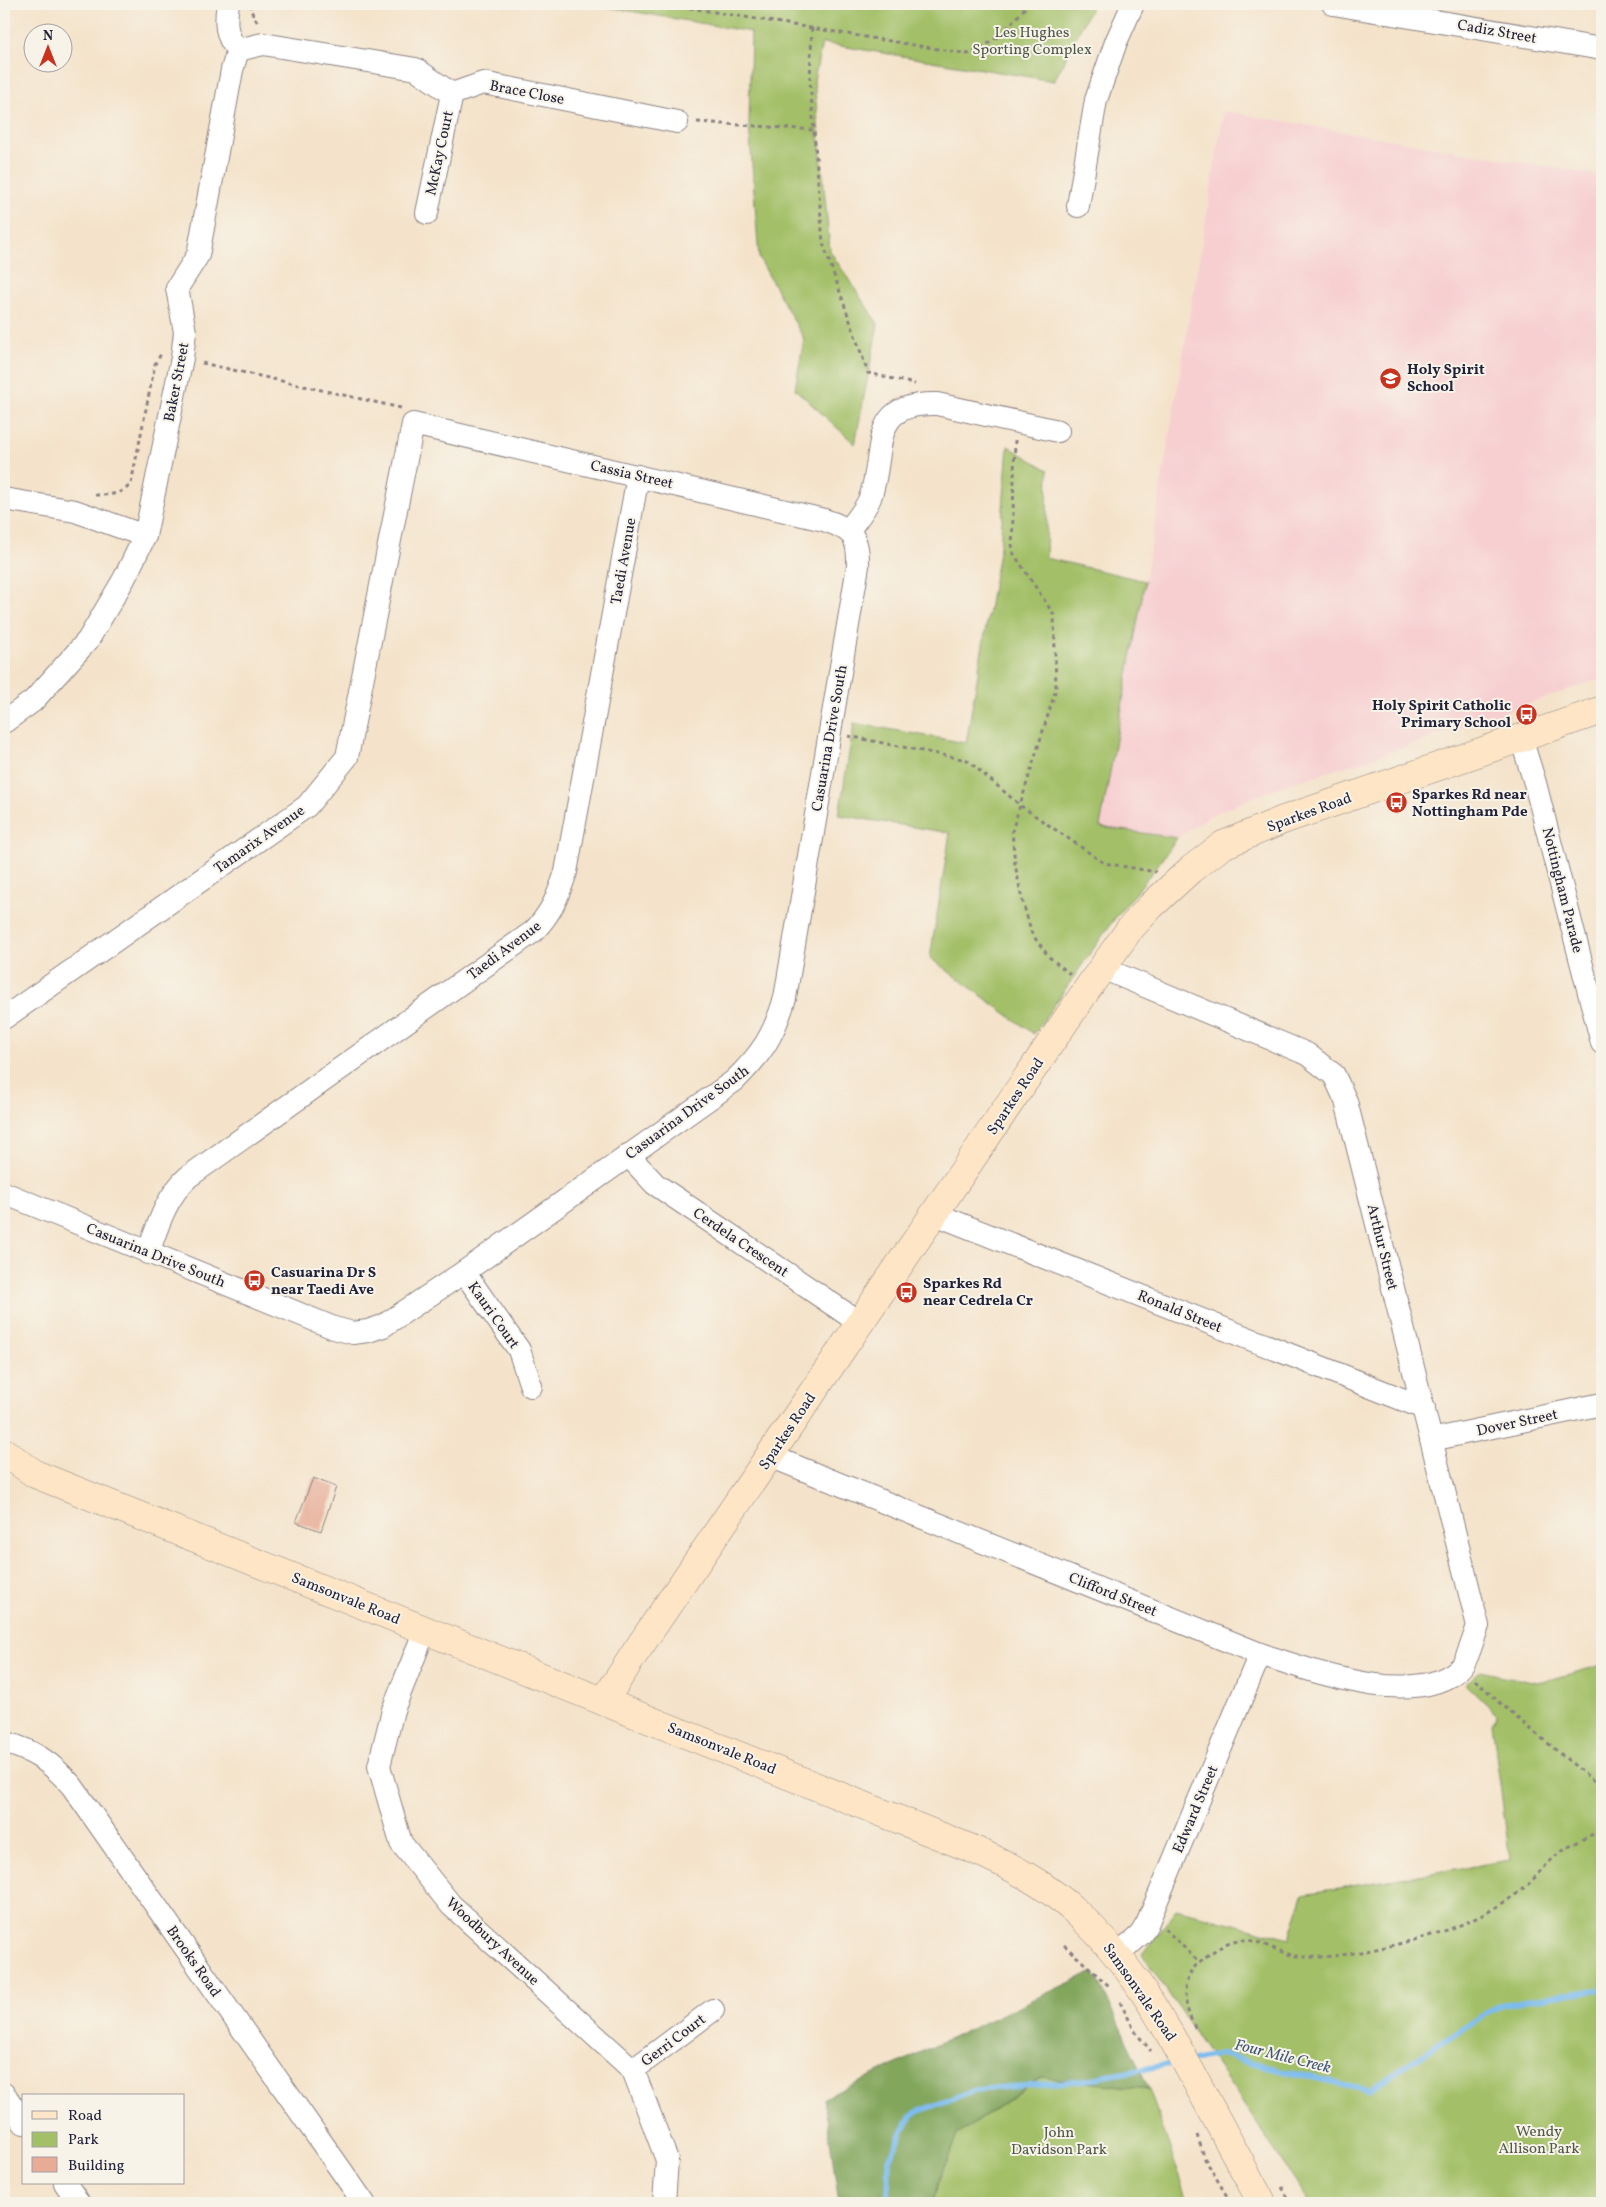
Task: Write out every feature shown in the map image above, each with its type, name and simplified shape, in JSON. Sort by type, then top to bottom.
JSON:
[{"type":"main road","name":"Sparkes Road","points":[[604,1701],[640,1645],[1095,978],[1129,930],[1171,887],[1223,845],[1274,823],[1602,710]]},
{"type":"main road","name":"Samsonvale Road","points":[[4,1452],[35,1474],[604,1701],[1003,1863],[1029,1877],[1076,1912],[1179,2023],[1210,2107],[1262,2203]]},
{"type":"main road","name":"Samsonvale Road","points":[[4,1472],[35,1474]]},
{"type":"street","points":[[228,4],[226,23],[228,34],[230,42],[238,50],[263,44],[416,69],[452,94]]},
{"type":"street","points":[[1078,206],[1096,100],[1116,42],[1133,4]]},
{"type":"street","name":"Cadiz Street","points":[[1333,4],[1602,49]]},
{"type":"street","name":"Baker Street","points":[[4,722],[33,701],[88,640],[124,580],[145,536],[186,332],[177,288],[198,255],[232,70],[238,50]]},
{"type":"street","name":"Brace Close","points":[[452,94],[483,83],[677,122]]},
{"type":"street","name":"McKay Court","points":[[427,213],[452,94]]},
{"type":"street","points":[[849,530],[863,511],[870,497],[883,433],[891,416],[905,407],[919,403],[937,404],[1058,432]]},
{"type":"street","name":"Cassia Street","points":[[413,424],[824,520],[849,530]]},
{"type":"street","name":"Tamarix Avenue","points":[[4,1018],[307,806],[347,757],[413,424]]},
{"type":"street","name":"Taedi Avenue","points":[[148,1253],[166,1204],[176,1188],[188,1177],[534,931],[548,916],[560,893],[566,872],[638,476]]},
{"type":"street","points":[[4,499],[75,511],[145,536]]},
{"type":"street","name":"Casuarina Drive South","points":[[4,1192],[148,1253],[334,1328],[353,1333],[368,1331],[383,1326],[464,1272],[734,1081],[756,1061],[768,1044],[778,1023],[785,998],[858,566],[856,540],[849,530]]},
{"type":"street","name":"Nottingham Parade","points":[[1522,738],[1602,1043]]},
{"type":"street","name":"Arthur Street","points":[[1095,978],[1307,1054],[1334,1075],[1346,1101],[1478,1626],[1462,1667]]},
{"type":"street","name":"Cerdela Crescent","points":[[628,1155],[655,1184],[860,1323]]},
{"type":"street","name":"Ronald Street","points":[[935,1214],[1424,1408]]},
{"type":"street","name":"Kauri Court","points":[[464,1272],[519,1350],[531,1386]]},
{"type":"street","name":"Dover Street","points":[[1431,1440],[1602,1404]]},
{"type":"street","name":"Clifford Street","points":[[770,1456],[1260,1654],[1332,1676],[1391,1688],[1440,1681],[1462,1667]]},
{"type":"street","name":"Woodbury Avenue","points":[[425,1630],[393,1710],[379,1766],[401,1843],[451,1905],[633,2070],[667,2160],[664,2203]]},
{"type":"street","name":"Edward Street","points":[[1117,1956],[1142,1934],[1147,1924],[1260,1654]]},
{"type":"street","name":"Brooks Road","points":[[4,1742],[22,1748],[46,1760],[72,1786],[356,2201]]},
{"type":"street","name":"Gerri Court","points":[[633,2070],[713,2010]]},
{"type":"street","points":[[4,2094],[22,2120]]},
{"type":"street","points":[[66,2184],[79,2203]]},
{"type":"path","points":[[666,4],[968,54],[981,50],[996,38],[1028,4]]},
{"type":"path","points":[[812,28],[810,81],[824,243],[868,373],[924,386]]},
{"type":"path","points":[[677,122],[715,122],[814,130]]},
{"type":"path","points":[[93,495],[110,495],[125,491],[131,484],[155,364],[165,348],[182,358],[400,407],[413,424]]},
{"type":"path","points":[[1016,423],[1012,551],[1054,615],[1056,689],[1012,830],[1013,848],[1022,899],[1032,934],[1049,957],[1095,978]]},
{"type":"path","points":[[830,733],[960,757],[975,765],[1021,806],[1104,862],[1154,870],[1171,887]]},
{"type":"path","points":[[1462,1667],[1516,1717],[1602,1788]]},
{"type":"path","points":[[1179,2023],[1184,1986],[1189,1972],[1199,1962],[1229,1942],[1249,1939],[1292,1955],[1331,1956],[1381,1948],[1426,1936],[1472,1920],[1500,1905],[1526,1886],[1563,1850],[1597,1832],[1602,1832]]},
{"type":"path","points":[[1160,1924],[1199,1962]]},
{"type":"path","points":[[1064,1945],[1112,1989]]},
{"type":"path","points":[[1119,2000],[1142,2042]]},
{"type":"path","points":[[1196,2132],[1205,2159],[1231,2203]]},
{"type":"shaded area","name":"Holy Spirit School","points":[[1224,111],[1602,176],[1602,678],[1382,755],[1279,787],[1212,814],[1177,838],[1100,827],[1145,581]]},
{"type":"green space","name":"Les Hughes Sporting Complex","points":[[590,4],[1093,4],[1054,81],[822,43],[814,80],[830,251],[878,324],[855,444],[795,389],[804,339],[759,258],[749,124],[751,32]]},
{"type":"green space","points":[[1008,446],[1048,470],[1046,558],[1145,581],[1100,827],[1177,838],[1112,922],[1034,1034],[930,958],[950,833],[839,815],[854,723],[966,743],[1000,546]]},
{"type":"green space","name":"Wendy Allison Park","points":[[1602,1665],[1602,2203],[1310,2203],[1142,1954],[1177,1909],[1290,1939],[1303,1894],[1510,1860],[1492,1723],[1497,1714],[1466,1684],[1480,1671],[1537,1683]]},
{"type":"green space","points":[[1094,1971],[1149,2089],[1041,2077],[957,2135],[931,2203],[839,2203],[824,2098]]},
{"type":"green space","name":"John Davidson Park","points":[[1042,2077],[1149,2089],[1189,2203],[931,2203],[957,2135]]},
{"type":"building","points":[[313,1478],[336,1487],[321,1531],[296,1522]]},
{"type":"waterway","name":"Four Mile Creek","points":[[1193,2060],[1220,2054],[1283,2071],[1369,2090],[1499,2005],[1602,1989]]},
{"type":"waterway","name":"Four Mile Creek","points":[[888,2203],[889,2159],[912,2114],[975,2090],[1080,2081],[1176,2063]]},
{"type":"place","name":"Holy Spirit School","points":[[1391,378]]},
{"type":"place","name":"Holy Spirit Catholic Primary School","points":[[1527,714]]},
{"type":"place","name":"Sparkes Rd near Nottingham Pde","points":[[1396,803]]},
{"type":"place","name":"Casuarina Dr S near Taedi Ave","points":[[255,1281]]},
{"type":"place","name":"Sparkes Rd near Cedrela Cr","points":[[907,1292]]}]
